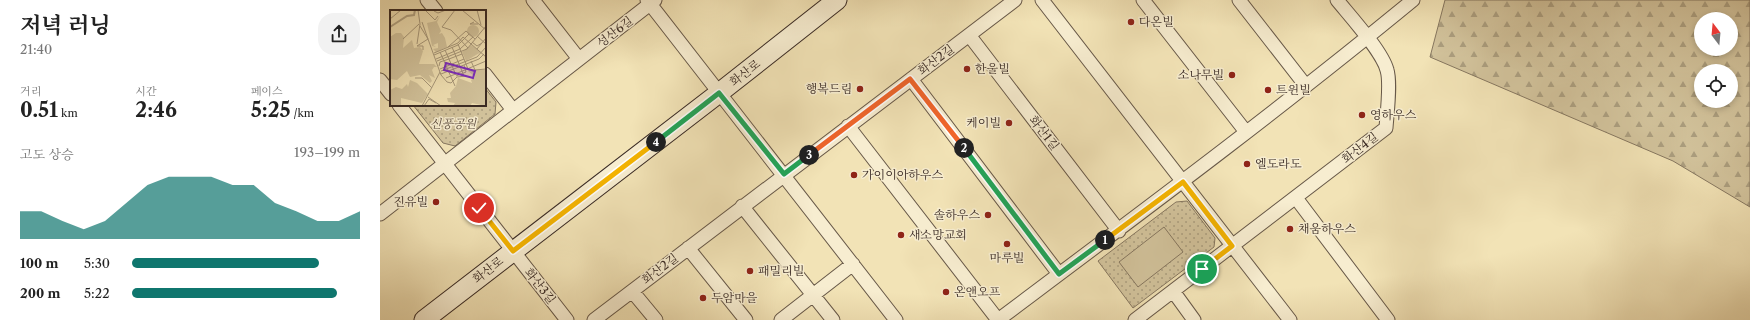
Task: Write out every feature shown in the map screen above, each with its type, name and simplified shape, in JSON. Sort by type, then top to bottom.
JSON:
[{"type":"street","points":[[427,0],[435,10]]},
{"type":"street","points":[[532,0],[579,59]]},
{"type":"street","name":"화산로","points":[[424,320],[719,93],[837,0]]},
{"type":"street","name":"화산2길","points":[[594,320],[784,174],[1015,0]]},
{"type":"street","points":[[1042,0],[1290,320]]},
{"type":"street","points":[[1143,0],[1246,132]]},
{"type":"street","points":[[1238,0],[1306,86]]},
{"type":"street","points":[[1337,0],[1367,38]]},
{"type":"street","points":[[848,126],[998,320],[1183,182],[1367,38],[1413,0]]},
{"type":"street","points":[[651,1],[719,93],[784,174],[896,320]]},
{"type":"street","name":"성산6길","points":[[380,214],[651,1]]},
{"type":"street","name":"화산1길","points":[[969,35],[1119,230]]},
{"type":"street","name":"화산4길","points":[[1135,320],[1386,128],[1389,77],[1387,69],[1367,38]]},
{"type":"street","points":[[486,75],[513,110]]},
{"type":"street","points":[[910,79],[1059,274]]},
{"type":"street","points":[[380,80],[390,93]]},
{"type":"street","points":[[400,106],[445,164]]},
{"type":"street","name":"화산3길","points":[[445,164],[567,320]]},
{"type":"street","points":[[1296,198],[1388,320]]},
{"type":"street","points":[[742,206],[833,320]]},
{"type":"street","name":"화산2길","points":[[688,248],[746,320]]},
{"type":"street","points":[[781,320],[853,264]]},
{"type":"street","name":"화산2길","points":[[632,290],[656,320]]},
{"type":"street","points":[[1173,291],[1194,320]]},
{"type":"green space","points":[[1445,0],[1750,0],[1750,207],[1673,161],[1430,57]]},
{"type":"green space","name":"신풍공원","points":[[486,89],[496,102],[495,114],[455,146],[443,143],[414,106],[486,106]]},
{"type":"green space","points":[[1187,201],[1215,238],[1214,247],[1133,308],[1098,261],[1176,202]]},
{"type":"green space","points":[[1164,227],[1183,252],[1138,287],[1119,262]]},
{"type":"place","name":"다온빌","points":[[1131,22]]},
{"type":"place","name":"한울빌","points":[[967,69]]},
{"type":"place","name":"소나무빌","points":[[1232,75]]},
{"type":"place","name":"행복드림","points":[[860,89]]},
{"type":"place","name":"트윈빌","points":[[1268,90]]},
{"type":"place","name":"영하우스","points":[[1362,115]]},
{"type":"place","name":"케이빌","points":[[1009,123]]},
{"type":"place","name":"엘도라도","points":[[1247,164]]},
{"type":"place","name":"가이이아하우스","points":[[854,175]]},
{"type":"place","name":"진유빌","points":[[436,202]]},
{"type":"place","name":"솔하우스","points":[[988,215]]},
{"type":"place","name":"채움하우스","points":[[1290,229]]},
{"type":"place","name":"새소망교회","points":[[901,235]]},
{"type":"place","name":"마루빌","points":[[1007,244]]},
{"type":"place","name":"패밀리빌","points":[[750,271]]},
{"type":"place","name":"온앤오프","points":[[946,292]]},
{"type":"place","name":"두암마을","points":[[703,298]]},
{"type":"route","points":[[479,208],[513,251],[719,93],[784,174],[910,79],[1059,274],[1183,182],[1232,246],[1202,269]]}]
